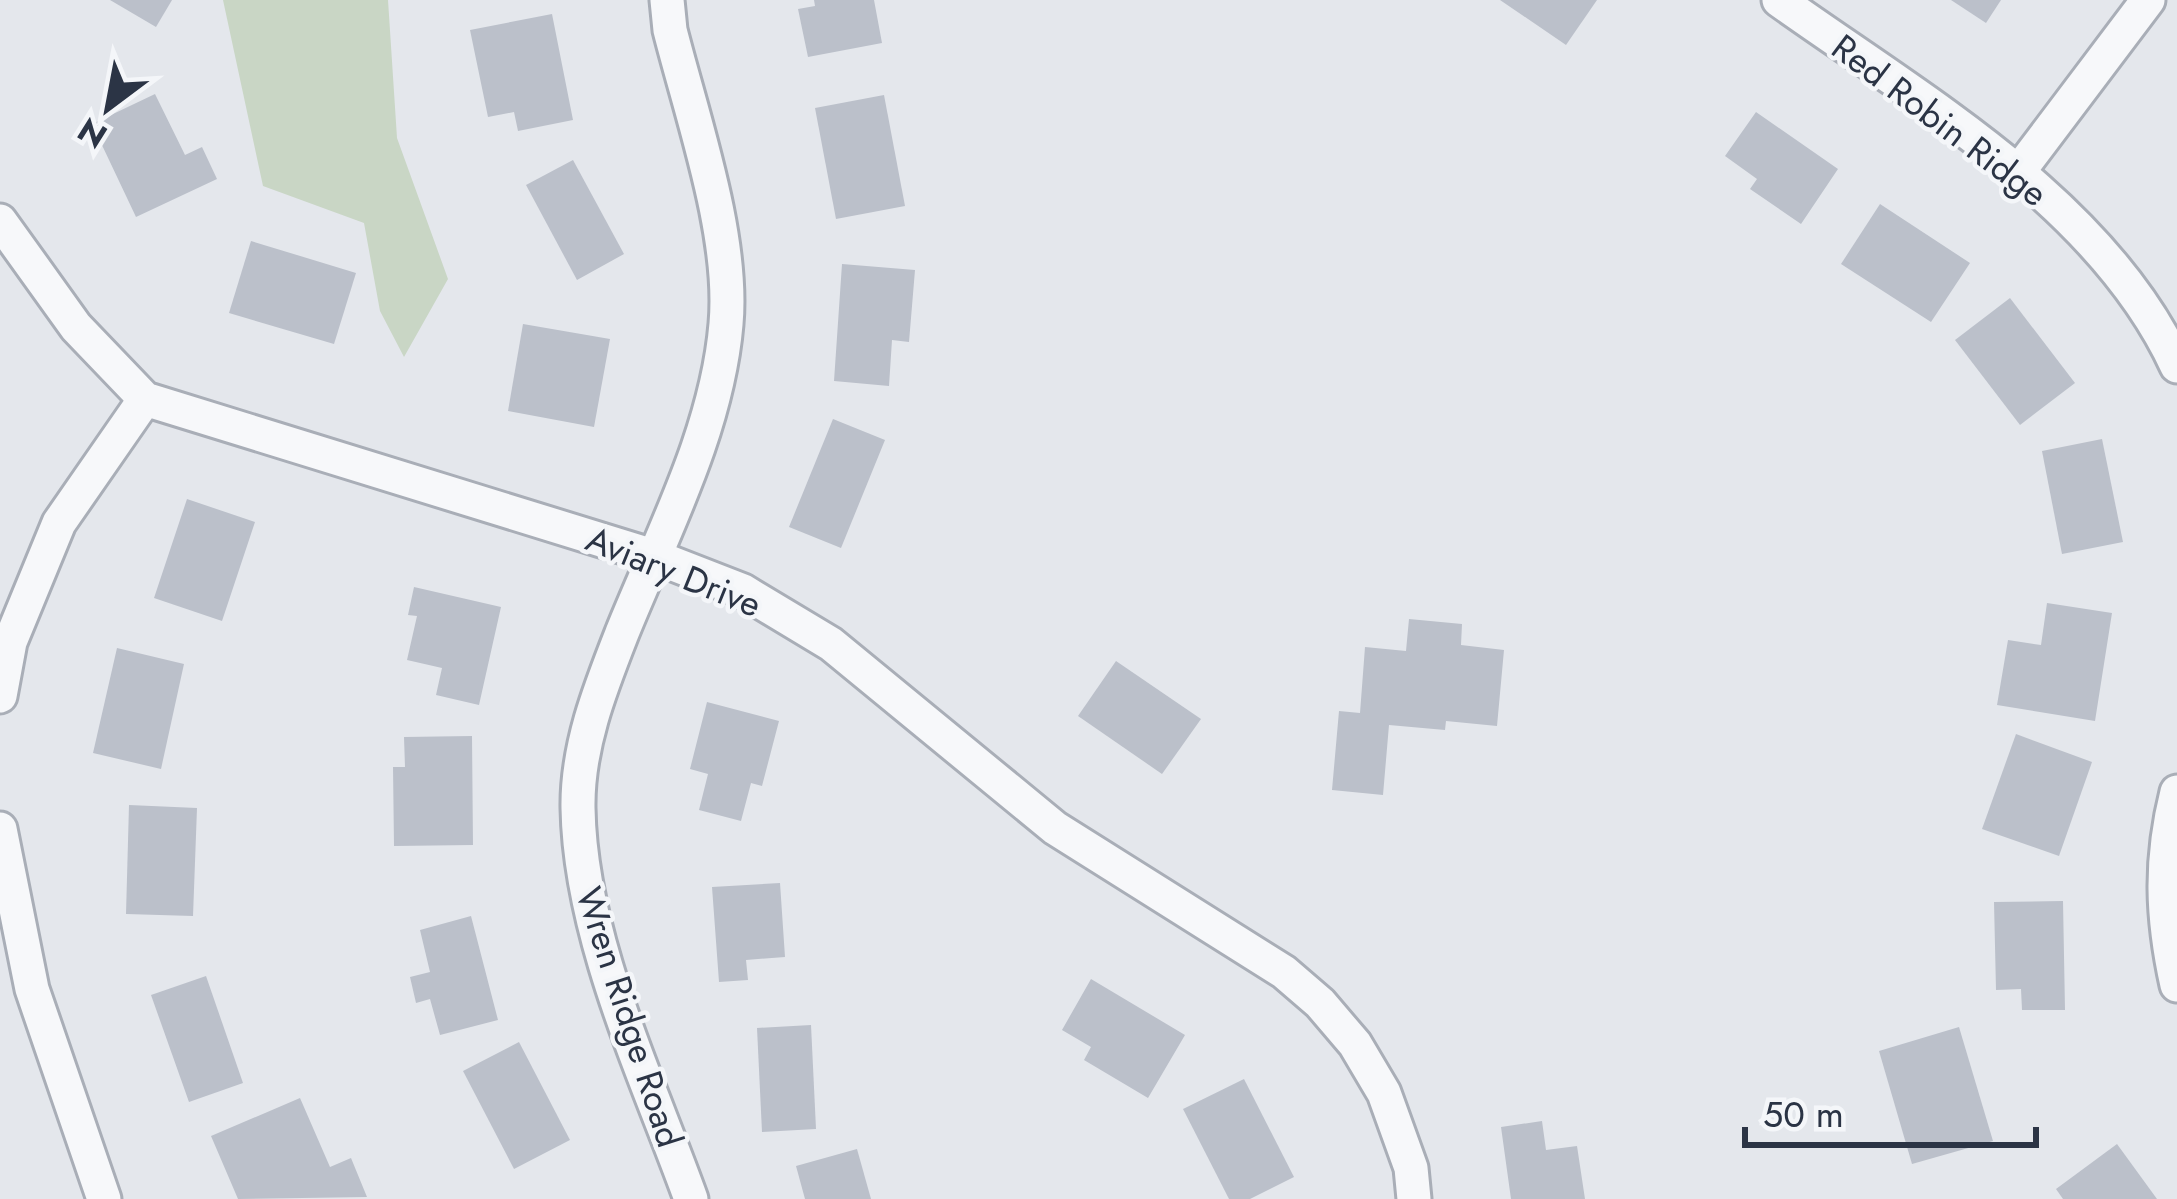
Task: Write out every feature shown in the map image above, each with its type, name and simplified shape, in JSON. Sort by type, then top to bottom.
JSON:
[{"type":"street","name":"Wren Ridge Road","points":[[667,0],[670,30],[722,237],[727,322],[710,411],[601,686],[586,737],[578,804],[583,876],[598,941],[691,1199]]},
{"type":"street","name":"Red Robin Ridge","points":[[1779,0],[2019,171],[2135,296],[2177,366]]},
{"type":"street","points":[[2019,171],[2148,0]]},
{"type":"street","name":"Aviary Drive","points":[[0,221],[76,328],[145,399],[653,556],[743,592],[831,644],[1055,828],[1284,972],[1320,1003],[1354,1044],[1384,1093],[1411,1168],[1414,1199]]},
{"type":"street","points":[[0,696],[10,643],[59,524],[145,399]]},
{"type":"street","points":[[2177,792],[2163,868],[2168,942],[2177,985]]},
{"type":"street","points":[[0,830],[32,989],[104,1199]]},
{"type":"green space","points":[[223,0],[388,0],[397,138],[448,279],[404,357],[380,311],[364,223],[263,186]]},
{"type":"building","points":[[110,0],[172,0],[156,27]]},
{"type":"building","points":[[814,0],[874,0],[882,43],[808,57],[798,9],[815,6]]},
{"type":"building","points":[[1500,0],[1597,0],[1566,45]]},
{"type":"building","points":[[1951,0],[2001,0],[1986,23]]},
{"type":"building","points":[[552,14],[573,120],[518,131],[514,112],[488,117],[470,30]]},
{"type":"building","points":[[155,94],[185,155],[202,147],[217,179],[136,217],[92,124]]},
{"type":"building","points":[[884,95],[905,206],[836,219],[815,108]]},
{"type":"building","points":[[1756,112],[1838,169],[1801,224],[1750,189],[1757,179],[1725,156]]},
{"type":"building","points":[[573,160],[624,254],[577,280],[526,185]]},
{"type":"building","points":[[1880,204],[1970,263],[1931,322],[1841,264]]},
{"type":"building","points":[[251,241],[356,273],[334,344],[229,313]]},
{"type":"building","points":[[842,264],[915,270],[909,342],[892,340],[889,386],[834,381]]},
{"type":"building","points":[[2010,298],[2075,383],[2020,425],[1955,340]]},
{"type":"building","points":[[523,324],[610,339],[594,427],[508,411]]},
{"type":"building","points":[[833,419],[885,440],[841,548],[789,527]]},
{"type":"building","points":[[2102,439],[2123,542],[2062,554],[2042,451]]},
{"type":"building","points":[[187,499],[255,522],[222,621],[154,598]]},
{"type":"building","points":[[414,587],[501,607],[479,705],[436,695],[442,668],[407,660],[417,616],[408,615]]},
{"type":"building","points":[[2047,603],[2112,613],[2095,721],[1997,705],[2008,640],[2041,645]]},
{"type":"building","points":[[1409,619],[1462,624],[1461,645],[1504,650],[1497,726],[1446,721],[1445,730],[1389,725],[1383,795],[1332,790],[1339,711],[1360,713],[1365,647],[1406,651]]},
{"type":"building","points":[[117,648],[184,664],[161,769],[93,753]]},
{"type":"building","points":[[1116,661],[1201,719],[1162,774],[1078,716]]},
{"type":"building","points":[[707,702],[779,721],[762,786],[751,783],[741,821],[699,810],[708,774],[690,769]]},
{"type":"building","points":[[2016,734],[2092,762],[2059,856],[1982,829]]},
{"type":"building","points":[[472,736],[473,845],[394,846],[393,767],[405,767],[404,737]]},
{"type":"building","points":[[129,805],[197,808],[193,916],[126,914]]},
{"type":"building","points":[[780,883],[785,957],[746,960],[748,980],[719,982],[712,887]]},
{"type":"building","points":[[2063,901],[2065,1010],[2022,1010],[2021,989],[1996,990],[1994,902]]},
{"type":"building","points":[[471,916],[498,1020],[440,1035],[430,999],[416,1003],[410,977],[430,972],[420,930]]},
{"type":"building","points":[[206,976],[243,1083],[189,1102],[151,995]]},
{"type":"building","points":[[1091,979],[1185,1035],[1148,1098],[1084,1060],[1091,1047],[1062,1030]]},
{"type":"building","points":[[811,1025],[816,1129],[762,1132],[757,1028]]},
{"type":"building","points":[[1959,1027],[1993,1141],[1912,1164],[1879,1051]]},
{"type":"building","points":[[519,1042],[570,1140],[514,1169],[463,1071]]},
{"type":"building","points":[[1244,1079],[1294,1177],[1250,1199],[1229,1199],[1183,1109]]},
{"type":"building","points":[[300,1098],[330,1167],[351,1158],[367,1197],[238,1199],[211,1136]]},
{"type":"building","points":[[1542,1121],[1546,1150],[1577,1146],[1585,1199],[1511,1199],[1501,1127]]},
{"type":"building","points":[[2117,1144],[2157,1199],[2063,1199],[2056,1189]]},
{"type":"building","points":[[857,1149],[871,1199],[805,1199],[796,1166]]}]
